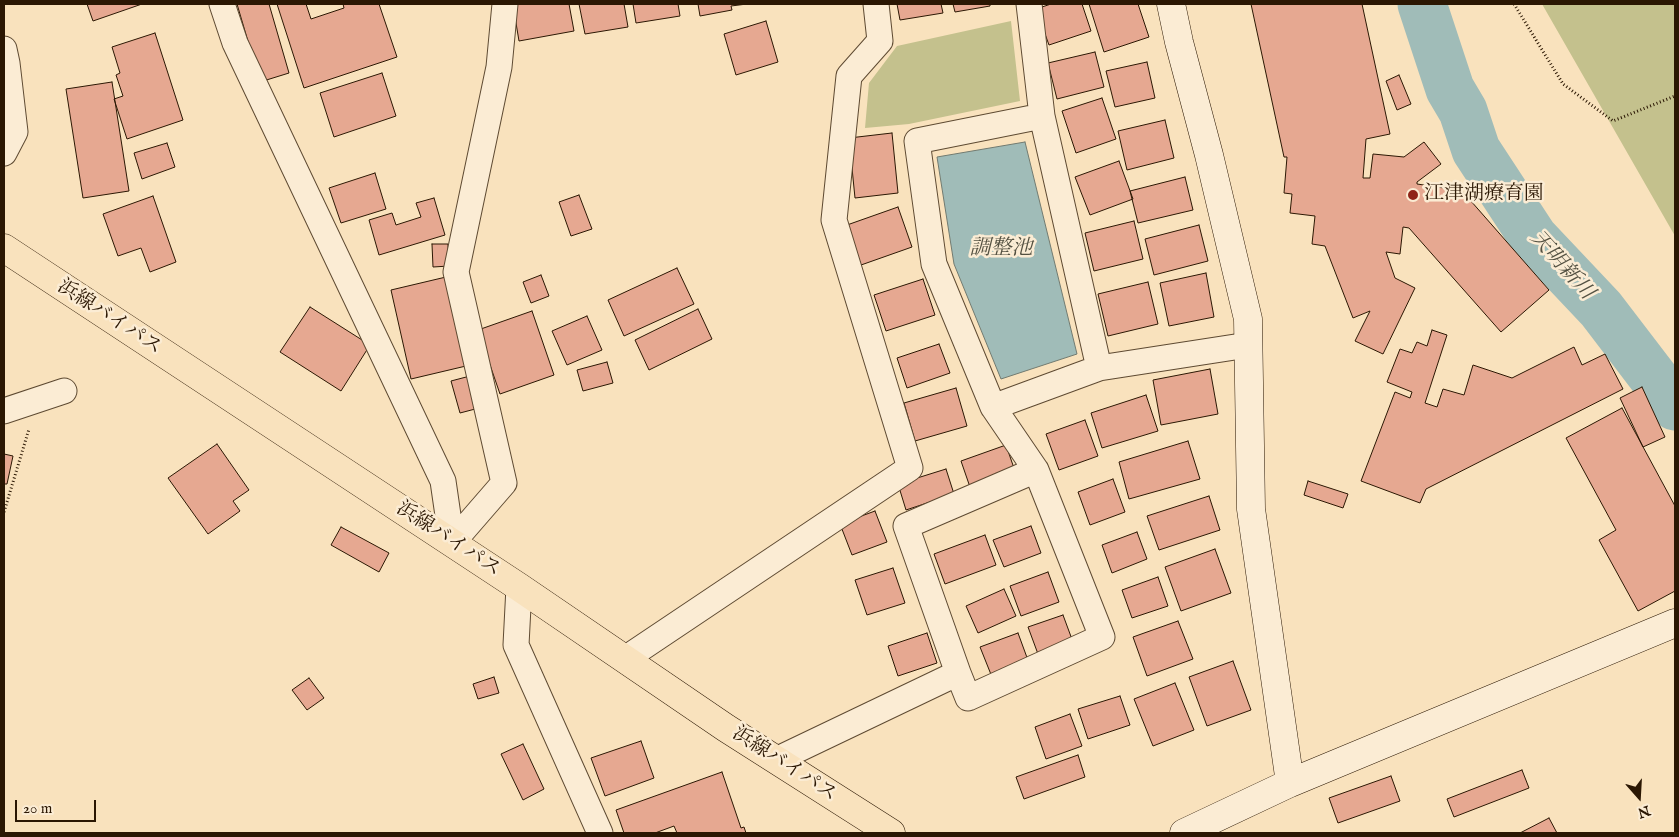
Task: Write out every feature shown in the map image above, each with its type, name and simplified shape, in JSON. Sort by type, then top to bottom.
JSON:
[{"type":"highway","name":"浜線バイパス","points":[[4,248],[452,543],[726,728],[891,833]]},
{"type":"street","points":[[222,4],[235,43],[443,480],[452,543]]},
{"type":"street","points":[[452,543],[504,483],[456,272],[499,67],[505,4]]},
{"type":"street","points":[[625,659],[910,468],[834,220],[849,76],[880,41],[876,4]]},
{"type":"street","points":[[1029,4],[1042,116],[1099,368]]},
{"type":"street","points":[[1171,4],[1248,319],[1251,509],[1290,783]]},
{"type":"street","points":[[4,49],[15,132],[4,153]]},
{"type":"street","points":[[1036,470],[906,526],[968,698],[1102,637],[1036,470],[993,407],[934,264],[917,142],[1042,116]]},
{"type":"street","points":[[993,407],[1099,368],[1248,345]]},
{"type":"street","points":[[4,411],[64,391]]},
{"type":"street","points":[[519,588],[516,645],[600,833]]},
{"type":"street","points":[[1184,833],[1290,783],[1675,623]]},
{"type":"street","points":[[776,760],[958,673]]},
{"type":"path","points":[[1514,4],[1563,84],[1613,121],[1675,96]]},
{"type":"path","points":[[4,512],[32,420]]},
{"type":"shaded area","points":[[1542,4],[1675,4],[1675,236]]},
{"type":"shaded area","points":[[1011,21],[1020,101],[909,124],[865,128],[869,83],[897,46]]},
{"type":"water","name":"調整池","points":[[1025,142],[1077,354],[1001,379],[954,264],[937,157]]},
{"type":"building","points":[[87,4],[142,4],[93,21]]},
{"type":"building","points":[[237,4],[269,4],[289,73],[260,82]]},
{"type":"building","points":[[277,4],[306,4],[311,19],[344,8],[343,4],[379,4],[397,57],[304,88]]},
{"type":"building","points":[[569,4],[574,31],[519,41],[513,5]]},
{"type":"building","points":[[579,4],[624,4],[628,27],[585,34]]},
{"type":"building","points":[[633,4],[678,4],[680,16],[636,23]]},
{"type":"building","points":[[698,4],[747,4],[731,6],[732,10],[700,16]]},
{"type":"building","points":[[897,4],[941,4],[943,13],[900,20]]},
{"type":"building","points":[[953,4],[990,4],[990,6],[955,12]]},
{"type":"building","points":[[1051,4],[1082,4],[1091,31],[1049,45],[1036,9]]},
{"type":"building","points":[[1089,4],[1138,4],[1149,37],[1104,52]]},
{"type":"building","points":[[1251,4],[1362,4],[1390,134],[1366,139],[1363,178],[1370,178],[1373,154],[1404,157],[1424,142],[1441,164],[1417,182],[1417,184],[1451,189],[1456,184],[1549,290],[1501,332],[1409,228],[1403,227],[1400,254],[1386,252],[1395,278],[1415,288],[1383,354],[1355,341],[1370,311],[1353,318],[1325,246],[1312,244],[1315,216],[1290,213],[1292,194],[1284,193],[1287,157],[1284,157]]},
{"type":"building","points":[[766,21],[778,62],[736,75],[724,34]]},
{"type":"building","points":[[155,33],[183,120],[127,139],[114,99],[123,96],[116,75],[120,73],[112,47]]},
{"type":"building","points":[[1095,52],[1104,87],[1057,99],[1048,63]]},
{"type":"building","points":[[1147,62],[1155,98],[1115,107],[1106,71]]},
{"type":"building","points":[[382,73],[396,116],[334,137],[320,93]]},
{"type":"building","points":[[1399,75],[1411,104],[1397,110],[1386,81]]},
{"type":"building","points":[[112,82],[129,191],[83,198],[66,89]]},
{"type":"building","points":[[1102,98],[1116,139],[1076,153],[1062,111]]},
{"type":"building","points":[[1165,120],[1174,158],[1127,170],[1118,131]]},
{"type":"building","points":[[892,133],[898,193],[855,198],[849,138]]},
{"type":"building","points":[[167,143],[175,167],[142,179],[134,153]]},
{"type":"building","points":[[1119,161],[1133,199],[1090,215],[1075,177]]},
{"type":"building","points":[[375,173],[386,209],[341,223],[329,188]]},
{"type":"building","points":[[1185,177],[1193,210],[1138,223],[1130,191]]},
{"type":"building","points":[[579,195],[592,229],[571,236],[559,202]]},
{"type":"building","points":[[153,196],[176,262],[150,272],[141,248],[118,256],[103,214]]},
{"type":"building","points":[[434,198],[445,235],[379,255],[369,220],[392,213],[396,225],[421,217],[416,203]]},
{"type":"building","points":[[898,207],[912,247],[861,265],[847,225]]},
{"type":"building","points":[[1134,221],[1143,259],[1094,271],[1085,233]]},
{"type":"building","points":[[1199,225],[1208,261],[1154,275],[1145,239]]},
{"type":"building","points":[[432,244],[448,244],[449,266],[433,267]]},
{"type":"building","points":[[677,268],[694,304],[624,336],[608,300]]},
{"type":"building","points":[[1206,273],[1214,317],[1169,326],[1160,283]]},
{"type":"building","points":[[541,275],[549,296],[531,303],[523,282]]},
{"type":"building","points":[[446,277],[466,366],[411,379],[391,290]]},
{"type":"building","points":[[923,279],[935,315],[886,331],[874,295]]},
{"type":"building","points":[[1148,282],[1158,324],[1108,336],[1098,294]]},
{"type":"building","points":[[310,307],[370,345],[341,391],[280,352]]},
{"type":"building","points":[[698,309],[712,339],[649,370],[635,340]]},
{"type":"building","points":[[532,311],[554,375],[500,394],[478,330]]},
{"type":"building","points":[[587,316],[602,350],[567,365],[552,331]]},
{"type":"building","points":[[1432,330],[1447,335],[1425,403],[1437,407],[1443,389],[1464,395],[1473,365],[1512,378],[1574,347],[1582,365],[1605,354],[1623,389],[1426,489],[1420,503],[1361,481],[1395,392],[1410,398],[1412,392],[1387,382],[1400,349],[1412,353],[1417,342],[1427,346]]},
{"type":"building","points":[[939,344],[950,373],[907,388],[897,358]]},
{"type":"building","points":[[607,362],[613,383],[583,391],[577,370]]},
{"type":"building","points":[[1210,369],[1218,414],[1161,425],[1153,380]]},
{"type":"building","points":[[470,376],[479,408],[460,413],[451,381]]},
{"type":"building","points":[[1642,387],[1665,437],[1643,447],[1620,398]]},
{"type":"building","points":[[956,388],[967,426],[915,441],[904,403]]},
{"type":"building","points":[[1146,395],[1158,431],[1102,448],[1091,413]]},
{"type":"building","points":[[1622,408],[1675,506],[1675,591],[1638,611],[1599,540],[1616,530],[1566,438]]},
{"type":"building","points":[[1085,420],[1098,456],[1059,470],[1046,434]]},
{"type":"building","points":[[1188,441],[1200,479],[1129,499],[1119,462]]},
{"type":"building","points":[[217,444],[249,490],[233,501],[240,511],[208,534],[168,478]]},
{"type":"building","points":[[1006,445],[1016,474],[971,490],[961,461]]},
{"type":"building","points":[[4,454],[13,456],[7,484],[4,484]]},
{"type":"building","points":[[946,469],[954,494],[906,510],[898,484]]},
{"type":"building","points":[[1113,479],[1125,512],[1090,525],[1078,492]]},
{"type":"building","points":[[1308,481],[1348,494],[1343,508],[1304,495]]},
{"type":"building","points":[[1209,496],[1220,530],[1159,550],[1147,516]]},
{"type":"building","points":[[875,511],[887,542],[852,555],[840,524]]},
{"type":"building","points":[[1031,526],[1041,553],[1004,567],[993,540]]},
{"type":"building","points":[[341,527],[389,553],[379,572],[331,545]]},
{"type":"building","points":[[1137,532],[1147,559],[1112,573],[1102,545]]},
{"type":"building","points":[[985,535],[996,565],[945,584],[934,554]]},
{"type":"building","points":[[1215,549],[1231,593],[1181,611],[1165,567]]},
{"type":"building","points":[[893,568],[905,603],[867,615],[855,580]]},
{"type":"building","points":[[1048,572],[1059,602],[1021,616],[1010,586]]},
{"type":"building","points":[[1158,577],[1168,606],[1132,618],[1122,590]]},
{"type":"building","points":[[1004,589],[1016,616],[978,633],[966,606]]},
{"type":"building","points":[[1063,615],[1073,642],[1038,654],[1028,627]]},
{"type":"building","points":[[1178,621],[1193,659],[1147,676],[1133,637]]},
{"type":"building","points":[[927,633],[937,663],[898,676],[888,646]]},
{"type":"building","points":[[1018,633],[1029,663],[992,677],[980,647]]},
{"type":"building","points":[[1233,661],[1251,710],[1207,726],[1189,677]]},
{"type":"building","points":[[494,677],[499,693],[478,699],[473,684]]},
{"type":"building","points":[[309,678],[324,698],[307,710],[292,690]]},
{"type":"building","points":[[1175,683],[1194,730],[1153,746],[1134,699]]},
{"type":"building","points":[[1120,696],[1130,725],[1088,739],[1078,709]]},
{"type":"building","points":[[1070,714],[1082,746],[1046,759],[1035,727]]},
{"type":"building","points":[[641,741],[654,778],[605,796],[591,758]]},
{"type":"building","points":[[523,744],[544,789],[523,800],[501,754]]},
{"type":"building","points":[[1078,755],[1085,777],[1024,799],[1016,777]]},
{"type":"building","points":[[1522,770],[1529,788],[1454,817],[1447,799]]},
{"type":"building","points":[[722,772],[741,828],[744,827],[746,833],[677,833],[674,826],[655,833],[624,833],[616,810]]},
{"type":"building","points":[[1391,776],[1400,801],[1338,823],[1329,798]]},
{"type":"building","points":[[1549,818],[1557,833],[1520,833]]},
{"type":"waterway","name":"天明新川","points":[[1422,4],[1450,89],[1463,111],[1476,150],[1533,237],[1601,309],[1675,406]]},
{"type":"place","name":"江津湖療育園","points":[[1413,195]]}]
